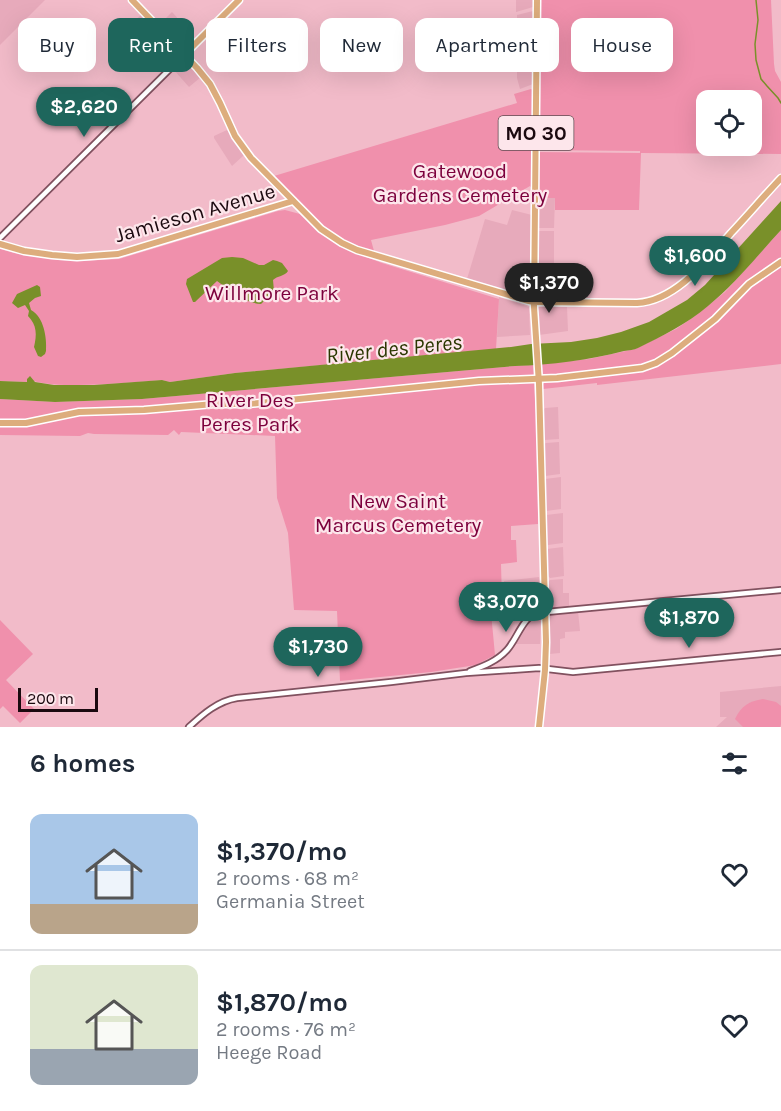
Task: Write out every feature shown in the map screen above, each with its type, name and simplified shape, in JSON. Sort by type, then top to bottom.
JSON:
[{"type":"main road","points":[[132,0],[149,18]]},
{"type":"main road","points":[[194,45],[239,0]]},
{"type":"main road","name":"MO 30","points":[[537,0],[534,302],[546,612],[545,669],[539,727]]},
{"type":"main road","points":[[194,66],[210,84],[240,145],[321,229],[342,243],[369,253],[534,302],[637,303],[658,299],[681,284],[704,263],[781,178]]},
{"type":"main road","name":"Jamieson Avenue","points":[[0,244],[24,251],[52,255],[77,257],[118,254],[293,201]]},
{"type":"main road","points":[[0,423],[26,423],[79,412],[243,404],[479,381],[538,379],[633,370],[656,363],[672,353],[711,322],[749,284],[781,262]]},
{"type":"street","points":[[0,238],[167,72]]},
{"type":"street","points":[[466,673],[498,658],[509,648],[530,617],[536,614],[781,590]]},
{"type":"street","points":[[189,727],[210,709],[232,699],[466,673],[539,668],[573,672],[781,652]]},
{"type":"shaded area","points":[[0,0],[45,0],[27,18],[18,18],[18,27],[0,45]]},
{"type":"shaded area","points":[[516,0],[534,0],[534,5],[516,12]]},
{"type":"shaded area","points":[[533,11],[533,18],[517,18],[517,15]]},
{"type":"shaded area","points":[[172,12],[177,18],[166,18]]},
{"type":"shaded area","points":[[194,70],[201,77],[189,87],[176,72],[194,72]]},
{"type":"shaded area","points":[[517,72],[533,72],[533,84],[520,89]]},
{"type":"shaded area","points":[[227,130],[244,155],[232,166],[214,138]]},
{"type":"shaded area","points":[[539,198],[555,198],[554,228],[539,228],[538,226]]},
{"type":"shaded area","name":"River des Peres","points":[[781,201],[781,230],[746,270],[692,318],[635,349],[556,363],[142,399],[55,402],[0,399],[0,381],[27,382],[30,376],[35,382],[54,385],[94,385],[162,380],[170,382],[235,373],[571,342],[621,332],[649,322],[687,300],[705,285]]},
{"type":"shaded area","points":[[512,210],[532,215],[530,275],[514,275],[510,291],[467,279],[485,219],[507,225]]},
{"type":"shaded area","points":[[539,231],[554,231],[554,263],[538,263]]},
{"type":"shaded area","points":[[222,258],[243,258],[259,265],[273,260],[277,261],[282,263],[288,271],[273,280],[274,291],[261,304],[243,299],[217,281],[193,302],[186,284],[187,279]]},
{"type":"shaded area","points":[[571,266],[571,281],[567,281],[567,298],[538,296],[538,267]]},
{"type":"shaded area","points":[[37,285],[40,287],[41,296],[29,303],[31,310],[42,323],[45,334],[46,351],[41,357],[38,356],[34,347],[36,330],[28,316],[29,311],[25,305],[18,308],[12,303],[17,294]]},
{"type":"shaded area","points":[[499,297],[529,307],[530,335],[497,337]]},
{"type":"shaded area","points":[[540,306],[567,307],[568,331],[539,335],[538,308]]},
{"type":"shaded area","points":[[558,407],[559,439],[544,440],[543,410]]},
{"type":"shaded area","points":[[559,442],[560,474],[545,476],[544,444]]},
{"type":"shaded area","points":[[561,477],[561,509],[546,511],[545,479]]},
{"type":"shaded area","points":[[563,513],[563,543],[548,545],[546,515]]},
{"type":"shaded area","points":[[563,547],[564,576],[550,578],[547,549]]},
{"type":"shaded area","points":[[539,577],[540,607],[535,611],[528,608],[520,609],[519,599],[505,601],[504,581]]},
{"type":"shaded area","points":[[563,579],[563,593],[569,593],[569,609],[551,610],[548,582]]},
{"type":"shaded area","points":[[578,611],[580,631],[565,632],[565,638],[560,639],[560,653],[549,654],[550,615]]},
{"type":"shaded area","points":[[535,616],[541,617],[540,644],[516,644],[531,620]]},
{"type":"shaded area","points":[[781,686],[781,727],[716,727],[727,717],[720,717],[720,692]]},
{"type":"green space","name":"Gatewood Gardens Cemetery","points":[[541,0],[771,0],[774,64],[781,82],[781,154],[762,154],[762,90],[696,90],[696,153],[641,153],[639,210],[555,210],[555,198],[539,198],[530,186],[479,216],[371,240],[374,251],[347,242],[326,229],[274,176],[517,103],[514,94],[531,89],[533,90],[533,152],[640,153],[640,151],[539,150],[540,72],[559,72],[559,18],[541,18]]},
{"type":"green space","name":"Willmore Park","points":[[285,210],[300,214],[320,232],[348,250],[382,263],[499,299],[496,349],[235,373],[170,382],[162,380],[71,385],[46,384],[27,379],[28,382],[0,381],[0,249],[57,260],[119,259]]},
{"type":"green space","points":[[781,230],[781,259],[747,281],[707,322],[660,358],[644,365],[545,376],[543,374],[542,364],[589,359],[635,349],[676,329],[725,292]]},
{"type":"green space","points":[[781,265],[781,364],[543,389],[545,382],[634,373],[654,367],[671,357],[719,319],[755,282]]},
{"type":"green space","name":"New Saint Marcus Cemetery","points":[[533,365],[537,431],[538,524],[511,526],[511,540],[516,540],[517,562],[501,564],[502,600],[490,602],[495,655],[476,665],[431,672],[340,681],[337,611],[294,610],[288,533],[277,498],[275,436],[181,432],[179,435],[174,430],[168,435],[88,433],[80,436],[0,435],[0,399],[55,402],[142,399]]},
{"type":"green space","points":[[0,620],[33,654],[6,680],[34,709],[20,723],[3,706],[0,709]]},
{"type":"green space","points":[[763,699],[776,702],[781,706],[780,727],[743,727],[735,719],[743,707]]},
{"type":"waterway","points":[[756,0],[758,20],[756,60],[761,79],[781,103]]},
{"type":"park label","name":"River Des Peres Park","points":[[250,412]]}]
